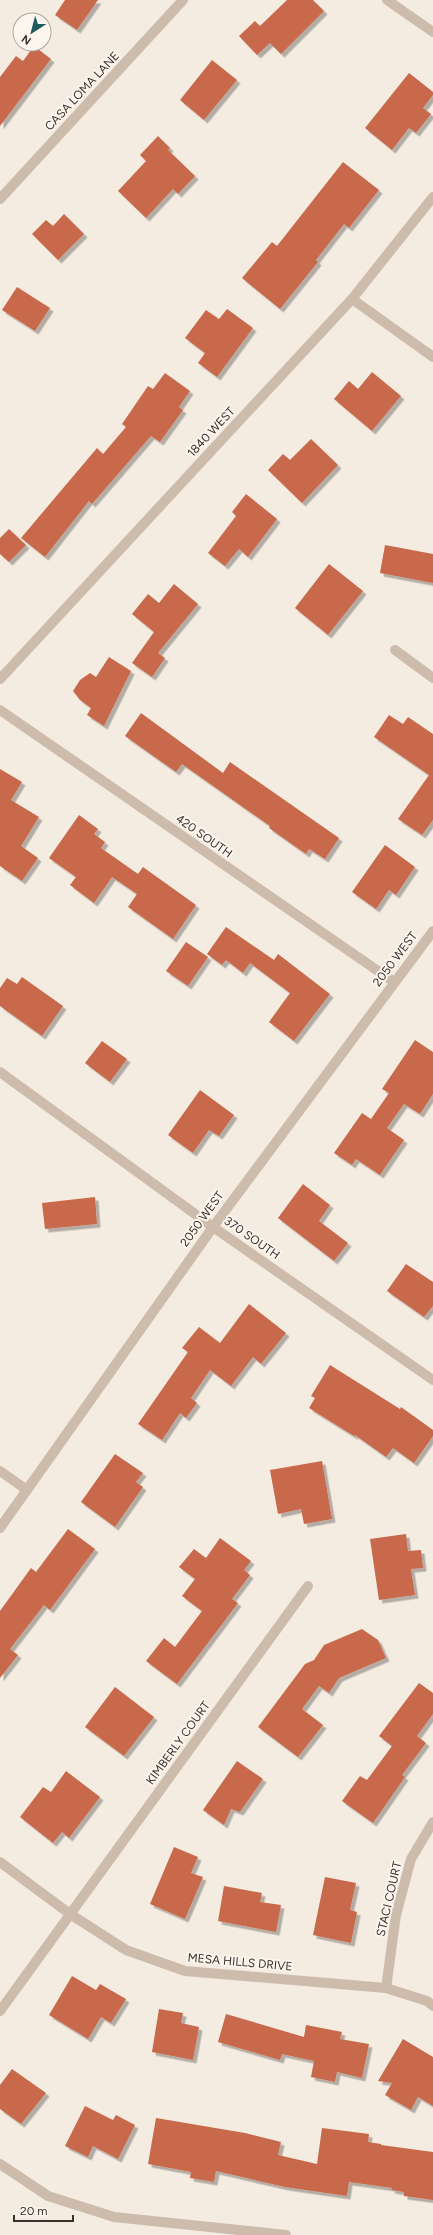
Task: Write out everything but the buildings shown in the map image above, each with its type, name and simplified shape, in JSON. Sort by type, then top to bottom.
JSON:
[{"type":"street","name":"CASA LOMA LANE","points":[[0,199],[183,0]]},
{"type":"street","points":[[387,0],[433,32]]},
{"type":"street","name":"1840 WEST","points":[[0,678],[352,299],[433,197]]},
{"type":"street","points":[[352,299],[433,357]]},
{"type":"street","points":[[395,650],[433,678]]},
{"type":"street","name":"420 SOUTH","points":[[0,710],[394,982]]},
{"type":"street","name":"2050 WEST","points":[[0,1528],[213,1227],[433,931]]},
{"type":"street","name":"370 SOUTH","points":[[0,1072],[213,1227],[433,1380]]},
{"type":"street","points":[[0,1470],[27,1490]]},
{"type":"street","name":"KIMBERLY COURT","points":[[0,2011],[308,1586]]},
{"type":"street","name":"STACI COURT","points":[[386,1988],[396,1915],[411,1859],[433,1822]]},
{"type":"street","name":"MESA HILLS DRIVE","points":[[0,1862],[70,1914],[126,1950],[185,1971],[386,1988],[427,2001],[433,2006]]},
{"type":"street","points":[[0,2164],[48,2196],[114,2217],[286,2235]]}]
